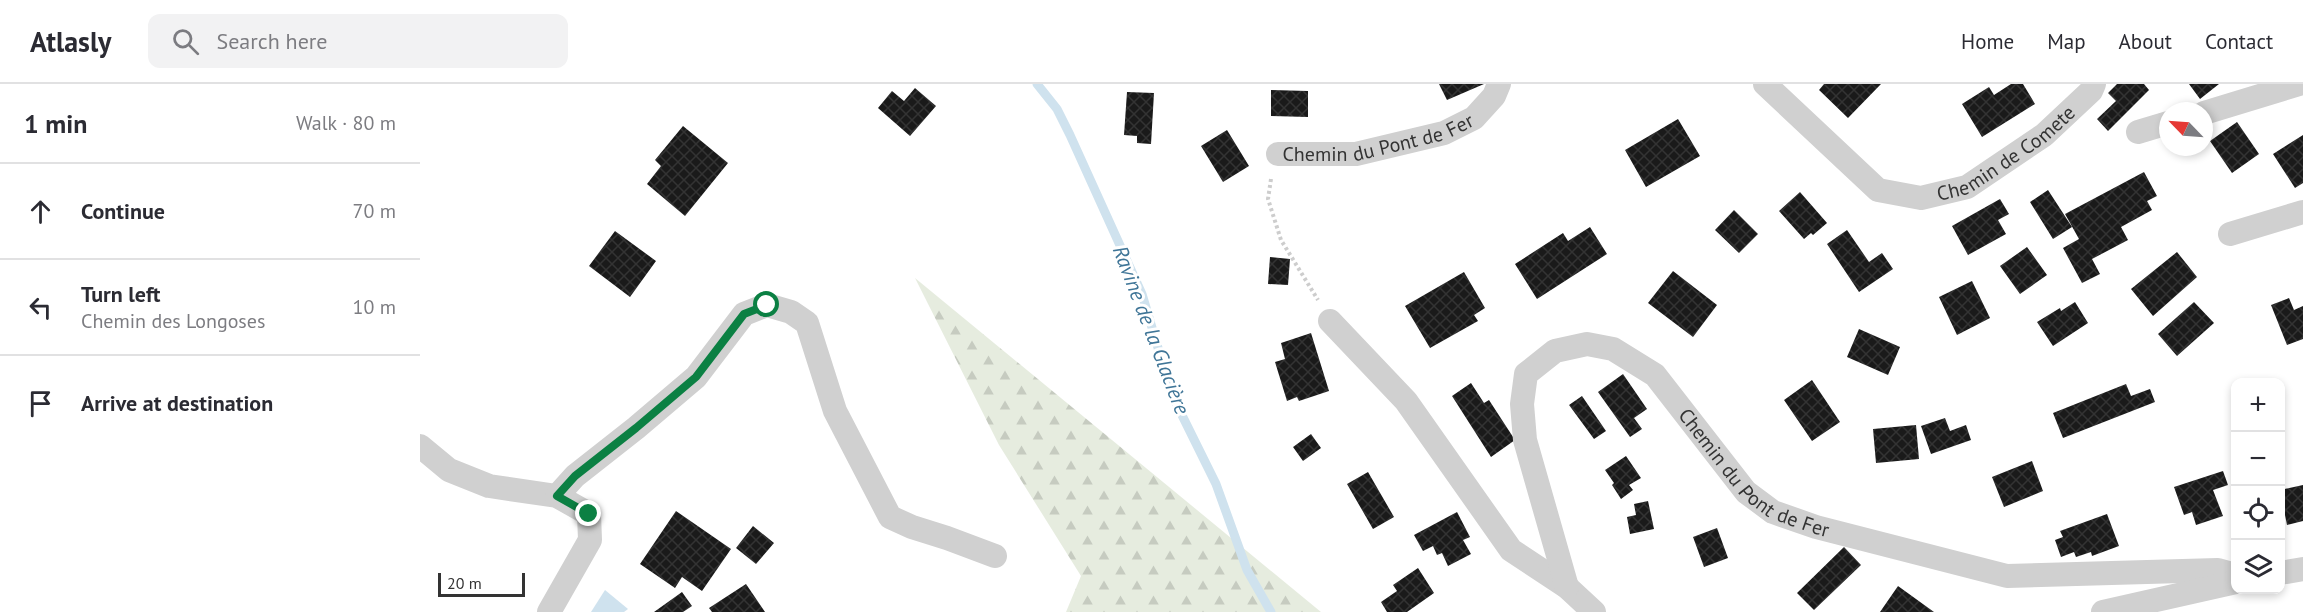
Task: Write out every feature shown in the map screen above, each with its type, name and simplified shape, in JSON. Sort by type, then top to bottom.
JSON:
[{"type":"street","name":"Chemin du Pont de Fer","points":[[1278,154],[1356,154],[1444,133],[1474,118],[1494,96],[1499,84]]},
{"type":"street","name":"Chemin de Comete","points":[[1765,84],[1878,190],[1920,198],[1967,187],[2044,135],[2091,91],[2094,84]]},
{"type":"street","points":[[2213,110],[2299,84]]},
{"type":"street","points":[[2138,132],[2159,126]]},
{"type":"street","points":[[2230,234],[2303,212]]},
{"type":"street","points":[[557,496],[575,476],[696,377],[744,314],[767,305],[791,312],[807,322],[836,411],[890,517],[995,556]]},
{"type":"street","points":[[1330,321],[1407,401],[1511,550],[1567,587],[1594,612]]},
{"type":"street","name":"Chemin du Pont de Fer","points":[[1567,587],[1525,440],[1522,404],[1526,374],[1555,351],[1587,344],[1613,349],[1655,375],[1746,492],[1773,512],[1914,553],[2007,576],[2218,570],[2231,574]]},
{"type":"street","points":[[420,446],[449,470],[489,486],[557,496],[589,514],[590,540],[549,612]]},
{"type":"street","points":[[2285,572],[2303,569]]},
{"type":"street","points":[[2103,612],[2231,583]]},
{"type":"path","name":"Chemin du Pont de Fer","points":[[1278,154],[1273,166],[1268,199],[1281,240],[1330,321]]},
{"type":"green space","points":[[915,278],[1321,612],[1066,612],[1081,576],[999,445]]},
{"type":"water","points":[[605,590],[628,609],[624,612],[591,612]]},
{"type":"building","points":[[1439,84],[1484,84],[1447,100]]},
{"type":"building","points":[[1824,84],[1881,84],[1848,118],[1819,90]]},
{"type":"building","points":[[2011,84],[2023,84],[2035,104],[1982,137],[1962,104],[1989,87],[1994,95]]},
{"type":"building","points":[[2117,84],[2144,84],[2149,90],[2108,131],[2097,119],[2116,101],[2108,93]]},
{"type":"building","points":[[2189,84],[2219,84],[2200,99]]},
{"type":"building","points":[[915,88],[936,106],[910,136],[878,108],[892,91],[904,101]]},
{"type":"building","points":[[1271,90],[1308,91],[1308,117],[1271,116]]},
{"type":"building","points":[[1127,92],[1154,93],[1151,144],[1137,143],[1137,136],[1124,135]]},
{"type":"building","points":[[1678,119],[1700,156],[1646,187],[1625,150]]},
{"type":"building","points":[[2237,122],[2259,154],[2232,173],[2213,145],[2213,139]]},
{"type":"building","points":[[683,126],[728,163],[685,216],[647,184],[661,166],[655,160]]},
{"type":"building","points":[[1227,130],[1249,166],[1223,182],[1201,146]]},
{"type":"building","points":[[2303,135],[2303,183],[2295,188],[2273,154]]},
{"type":"building","points":[[2144,172],[2157,196],[2147,201],[2152,210],[2121,227],[2128,240],[2092,259],[2100,274],[2082,283],[2063,248],[2079,239],[2065,214]]},
{"type":"building","points":[[2048,190],[2072,227],[2053,239],[2030,202]]},
{"type":"building","points":[[1800,192],[1827,223],[1813,235],[1811,233],[1804,239],[1779,211]]},
{"type":"building","points":[[2000,199],[2009,214],[1998,220],[2006,234],[1968,255],[1952,226]]},
{"type":"building","points":[[1734,210],[1758,234],[1739,253],[1715,230]]},
{"type":"building","points":[[1590,227],[1607,254],[1537,299],[1515,264],[1563,233],[1568,241]]},
{"type":"building","points":[[1847,230],[1869,262],[1882,253],[1893,269],[1859,292],[1827,244]]},
{"type":"building","points":[[615,231],[656,261],[630,297],[589,266]]},
{"type":"building","points":[[2027,247],[2047,275],[2020,294],[2000,266]]},
{"type":"building","points":[[2177,252],[2197,277],[2153,316],[2131,289]]},
{"type":"building","points":[[1270,257],[1290,259],[1288,285],[1268,284]]},
{"type":"building","points":[[1673,271],[1717,305],[1693,337],[1648,303]]},
{"type":"building","points":[[1464,272],[1485,308],[1474,315],[1478,321],[1430,348],[1405,306]]},
{"type":"building","points":[[1972,281],[1990,318],[1957,335],[1939,297]]},
{"type":"building","points":[[2289,298],[2294,310],[2303,306],[2303,339],[2287,345],[2271,305]]},
{"type":"building","points":[[2075,302],[2088,323],[2053,346],[2037,322]]},
{"type":"building","points":[[2194,302],[2214,323],[2177,356],[2158,334]]},
{"type":"building","points":[[1859,329],[1900,347],[1888,375],[1847,357]]},
{"type":"building","points":[[1311,333],[1329,391],[1299,401],[1297,397],[1287,401],[1275,362],[1285,359],[1281,343]]},
{"type":"building","points":[[1623,374],[1647,409],[1634,418],[1642,429],[1630,437],[1598,392]]},
{"type":"building","points":[[1812,380],[1840,422],[1812,441],[1784,400]]},
{"type":"building","points":[[1471,383],[1484,403],[1489,400],[1515,440],[1491,457],[1452,396]]},
{"type":"building","points":[[2126,384],[2131,396],[2150,389],[2155,402],[2063,438],[2053,413]]},
{"type":"building","points":[[1582,396],[1606,431],[1594,439],[1569,405]]},
{"type":"building","points":[[1945,418],[1950,431],[1966,425],[1971,440],[1931,454],[1921,426]]},
{"type":"building","points":[[1916,425],[1919,459],[1876,463],[1873,429]]},
{"type":"building","points":[[1311,434],[1321,448],[1303,461],[1293,447]]},
{"type":"building","points":[[1626,456],[1641,478],[1629,485],[1633,490],[1621,499],[1605,470]]},
{"type":"building","points":[[2032,461],[2043,491],[2004,507],[1992,477]]},
{"type":"building","points":[[2223,471],[2228,485],[2213,490],[2223,516],[2196,525],[2192,512],[2184,515],[2174,487]]},
{"type":"building","points":[[1368,472],[1394,517],[1373,529],[1347,484]]},
{"type":"building","points":[[2303,485],[2303,521],[2287,525],[2285,489]]},
{"type":"building","points":[[1648,501],[1654,529],[1630,534],[1627,517],[1636,515],[1634,504]]},
{"type":"building","points":[[676,511],[731,549],[702,591],[682,577],[675,588],[640,564]]},
{"type":"building","points":[[1457,512],[1470,537],[1463,540],[1471,554],[1448,566],[1442,553],[1437,555],[1433,546],[1423,551],[1414,535]]},
{"type":"building","points":[[2107,514],[2119,546],[2092,556],[2091,552],[2076,557],[2074,552],[2061,557],[2055,540],[2063,537],[2060,531]]},
{"type":"building","points":[[753,526],[774,543],[756,564],[736,548]]},
{"type":"building","points":[[1717,528],[1728,558],[1704,567],[1693,537]]},
{"type":"building","points":[[1844,547],[1861,565],[1814,610],[1797,593]]},
{"type":"building","points":[[1418,568],[1434,593],[1407,612],[1387,612],[1381,602],[1397,591],[1393,585]]},
{"type":"building","points":[[746,584],[765,612],[712,612],[709,608]]},
{"type":"building","points":[[1898,586],[1934,612],[1880,612]]},
{"type":"building","points":[[682,592],[692,606],[683,612],[654,612]]},
{"type":"waterway","name":"Ravine de la Glacière","points":[[1037,84],[1057,109],[1142,294],[1172,395],[1216,484],[1247,570],[1271,612]]},
{"type":"route","points":[[589,514],[557,496],[575,476],[696,377],[744,314],[767,305]]}]
